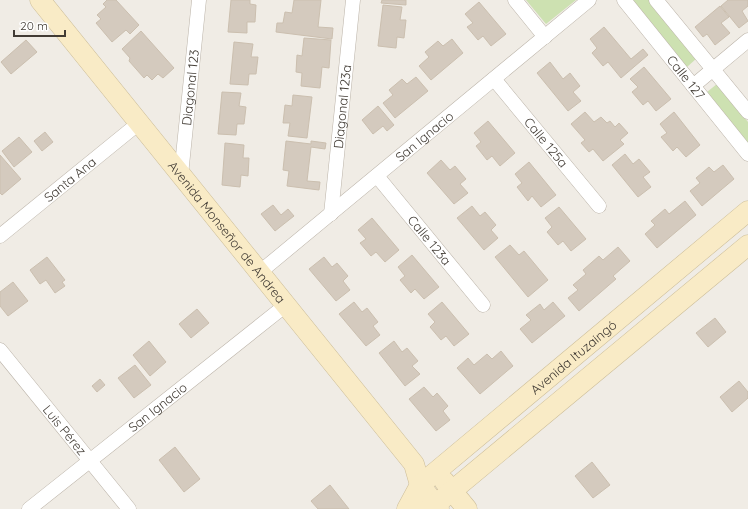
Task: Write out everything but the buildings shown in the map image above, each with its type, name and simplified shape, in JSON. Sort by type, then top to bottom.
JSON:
[{"type":"main road","name":"Avenida Monseñor de Andrea","points":[[40,0],[414,464],[420,485],[430,508]]},
{"type":"main road","name":"Avenida Ituzaingó","points":[[407,509],[420,485],[748,211]]},
{"type":"main road","name":"Avenida Ituzaingó","points":[[430,508],[748,245]]},
{"type":"main road","points":[[414,464],[437,471],[467,509]]},
{"type":"street","name":"Diagonal 123","points":[[181,175],[199,0]]},
{"type":"street","name":"Diagonal 123a","points":[[331,214],[353,0]]},
{"type":"street","points":[[515,0],[545,37]]},
{"type":"street","name":"San Ignacio","points":[[260,272],[589,0]]},
{"type":"street","name":"Calle 127","points":[[624,0],[748,154]]},
{"type":"street","name":"Calle 127","points":[[656,0],[748,112]]},
{"type":"street","points":[[693,86],[748,40]]},
{"type":"street","name":"Calle 125a","points":[[494,79],[599,206]]},
{"type":"street","name":"Santa Ana","points":[[0,236],[139,123]]},
{"type":"street","name":"Calle 123a","points":[[377,176],[483,305]]},
{"type":"street","name":"San Ignacio","points":[[29,509],[286,305]]},
{"type":"street","name":"Luis Pérez","points":[[0,350],[129,509]]},
{"type":"green space","points":[[526,0],[576,0],[546,24]]},
{"type":"green space","points":[[633,0],[650,0],[697,58],[687,67]]},
{"type":"green space","points":[[717,84],[748,122],[748,143],[707,92]]}]
